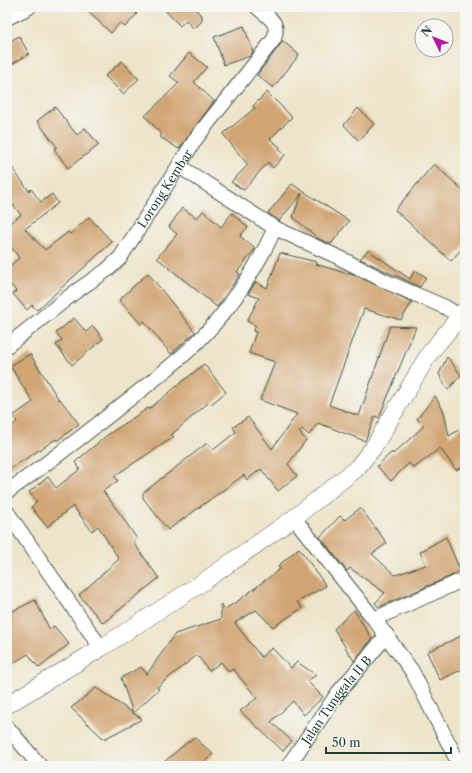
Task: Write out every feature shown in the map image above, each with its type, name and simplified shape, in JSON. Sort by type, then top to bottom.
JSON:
[{"type":"street","points":[[7,18],[29,7]]},
{"type":"street","name":"Lorong Kembar","points":[[7,346],[75,292],[107,270],[120,258],[143,224],[156,199],[197,137],[274,39],[277,30],[276,25],[257,7]]},
{"type":"street","points":[[7,704],[101,648],[203,582],[294,518],[356,469],[373,448],[429,354],[462,313],[389,283],[338,257],[275,228],[179,166]]},
{"type":"street","points":[[7,492],[71,446],[160,376],[189,350],[230,304],[254,269],[275,228]]},
{"type":"street","points":[[7,512],[101,648]]},
{"type":"street","points":[[294,518],[374,618],[412,671],[460,766]]},
{"type":"street","points":[[374,618],[465,579]]},
{"type":"street","name":"Jalan Tunggala II B","points":[[288,766],[338,694],[387,635]]},
{"type":"street","points":[[7,727],[40,766]]},
{"type":"building","points":[[83,7],[130,7],[137,14],[125,27],[120,23],[111,33]]},
{"type":"building","points":[[162,7],[200,7],[196,10],[202,16],[202,21],[194,29],[186,20],[180,26]]},
{"type":"building","points":[[244,26],[253,52],[250,56],[224,65],[214,37]]},
{"type":"building","points":[[19,36],[29,54],[7,67],[7,43]]},
{"type":"building","points":[[283,41],[299,55],[273,88],[257,75]]},
{"type":"building","points":[[189,53],[207,67],[194,82],[214,101],[179,149],[160,137],[162,135],[145,116],[179,83],[170,76]]},
{"type":"building","points":[[122,61],[139,79],[123,94],[105,76]]},
{"type":"building","points":[[267,92],[292,117],[270,139],[280,147],[279,149],[285,155],[273,168],[268,162],[244,190],[231,182],[248,165],[223,134],[255,108],[253,106]]},
{"type":"building","points":[[55,107],[77,135],[85,128],[99,145],[68,168],[54,149],[57,147],[37,121]]},
{"type":"building","points":[[358,108],[374,124],[359,141],[344,125]]},
{"type":"building","points":[[7,161],[29,191],[31,189],[41,202],[52,194],[58,203],[25,229],[45,250],[68,232],[70,234],[89,217],[112,242],[37,310],[32,305],[27,310],[13,294],[16,291],[7,281],[7,269],[19,258],[7,241],[7,225],[21,215],[7,197]]},
{"type":"building","points":[[434,164],[465,192],[465,245],[451,261],[395,210]]},
{"type":"building","points":[[292,184],[349,221],[331,244],[319,239],[293,217],[302,193],[279,221],[268,213]]},
{"type":"building","points":[[182,208],[197,218],[203,211],[221,227],[232,213],[248,227],[240,236],[255,249],[237,272],[240,274],[217,307],[157,258],[177,234],[169,227]]},
{"type":"building","points":[[368,250],[410,279],[415,270],[426,277],[420,287],[360,259]]},
{"type":"building","points":[[280,253],[317,262],[316,264],[348,274],[349,272],[412,302],[401,320],[364,309],[329,405],[359,416],[390,326],[416,327],[379,418],[375,416],[365,441],[318,423],[309,435],[302,429],[299,432],[306,440],[288,464],[297,476],[278,491],[261,469],[247,480],[244,475],[168,530],[143,498],[143,493],[207,443],[213,450],[236,432],[233,427],[248,417],[272,449],[297,414],[260,400],[275,362],[249,353],[256,332],[253,331],[256,326],[247,321],[259,298],[248,294],[256,282],[267,288]]},
{"type":"building","points":[[148,273],[195,332],[171,354],[144,321],[141,324],[119,300]]},
{"type":"building","points":[[74,318],[86,332],[93,326],[103,339],[72,365],[56,345],[62,340],[56,333]]},
{"type":"building","points":[[30,354],[59,400],[60,399],[79,424],[57,441],[56,439],[7,471],[7,429],[17,422],[13,416],[33,402],[10,366]]},
{"type":"building","points":[[447,357],[461,375],[448,390],[439,374]]},
{"type":"building","points":[[204,364],[226,392],[210,405],[208,403],[171,435],[174,437],[114,476],[118,481],[103,491],[137,539],[133,542],[159,578],[103,623],[79,595],[119,559],[98,526],[92,531],[73,506],[47,527],[31,507],[37,502],[29,492],[48,477],[56,488],[80,469],[75,462],[106,436],[148,408],[149,409]]},
{"type":"building","points":[[435,396],[444,412],[449,436],[465,426],[465,466],[456,470],[440,448],[414,468],[409,463],[391,481],[377,466],[392,452],[393,454],[424,426],[417,419]]},
{"type":"building","points":[[360,508],[387,543],[372,554],[395,575],[426,565],[420,552],[446,537],[460,570],[451,576],[379,607],[375,603],[385,593],[350,568],[347,571],[320,537],[340,516],[345,520]]},
{"type":"building","points":[[299,548],[326,586],[297,602],[302,608],[273,627],[256,610],[235,623],[261,657],[272,648],[291,668],[297,662],[316,675],[307,681],[323,697],[304,715],[293,701],[271,722],[292,741],[283,751],[240,711],[257,698],[233,669],[229,672],[221,662],[209,671],[197,655],[157,687],[159,689],[133,713],[121,678],[141,667],[147,674],[175,634],[221,619],[221,604],[225,609],[238,601],[280,569],[278,566]]},
{"type":"building","points":[[35,600],[50,630],[54,626],[69,644],[39,668],[28,654],[7,667],[7,614]]},
{"type":"building","points":[[354,610],[372,639],[354,661],[334,629]]},
{"type":"building","points":[[465,634],[465,668],[440,680],[427,652]]},
{"type":"building","points":[[96,688],[142,719],[104,739],[71,708]]},
{"type":"building","points":[[194,737],[213,754],[200,766],[159,766]]}]
